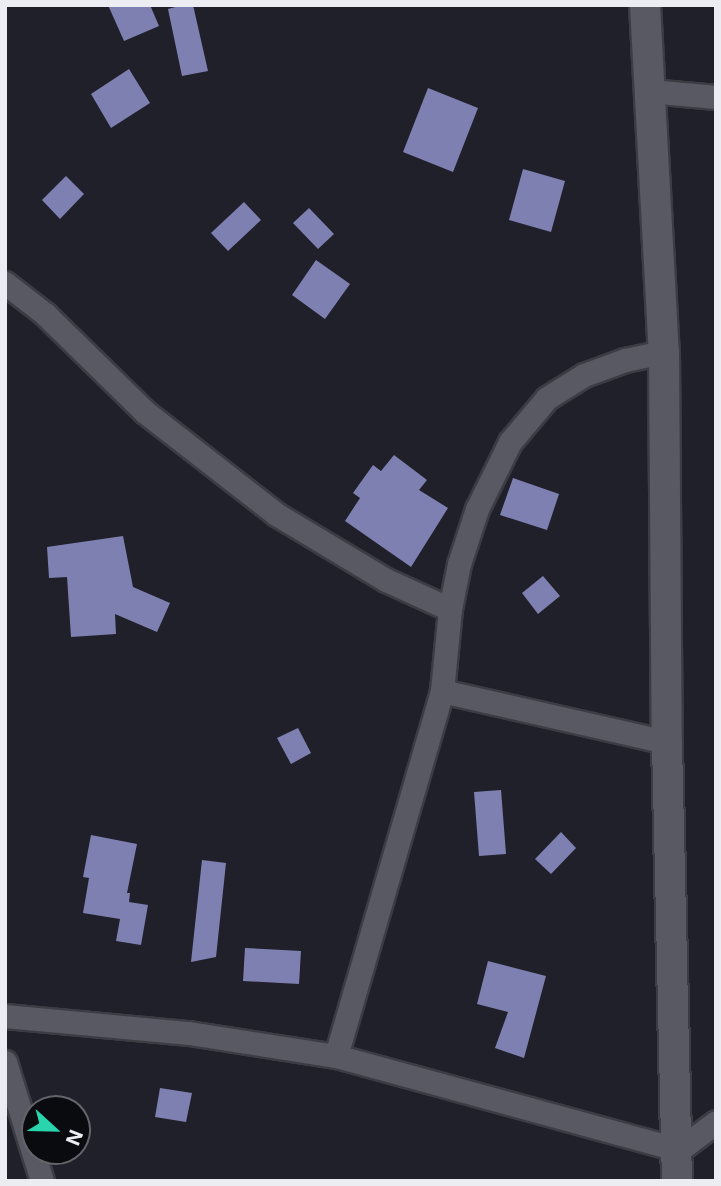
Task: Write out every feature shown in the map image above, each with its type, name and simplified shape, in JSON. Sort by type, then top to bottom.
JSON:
[{"type":"street","points":[[645,5],[664,352],[667,742],[679,1150],[677,1181]]},
{"type":"street","points":[[650,91],[716,97]]},
{"type":"street","points":[[5,283],[45,314],[145,412],[276,514],[386,580],[450,609]]},
{"type":"street","points":[[336,1056],[442,691],[450,609],[459,564],[477,509],[517,433],[547,398],[584,375],[625,360],[664,352]]},
{"type":"street","points":[[442,691],[667,742]]},
{"type":"street","points":[[5,1016],[189,1033],[336,1056],[679,1150]]},
{"type":"street","points":[[5,1062],[42,1181]]},
{"type":"street","points":[[679,1150],[716,1122]]},
{"type":"building","points":[[108,5],[150,5],[159,26],[124,41]]},
{"type":"building","points":[[193,5],[208,71],[182,76],[168,9]]},
{"type":"building","points":[[129,69],[150,103],[111,128],[91,94]]},
{"type":"building","points":[[428,88],[478,108],[453,172],[403,152]]},
{"type":"building","points":[[523,169],[565,181],[551,232],[509,220]]},
{"type":"building","points":[[66,176],[84,194],[60,219],[42,200]]},
{"type":"building","points":[[244,202],[261,220],[228,251],[211,233]]},
{"type":"building","points":[[309,208],[334,234],[318,249],[293,223]]},
{"type":"building","points":[[316,260],[350,284],[325,319],[292,295]]},
{"type":"building","points":[[394,455],[427,480],[419,490],[448,508],[411,567],[345,521],[360,498],[353,493],[373,465],[381,471]]},
{"type":"building","points":[[513,478],[559,494],[547,530],[500,515]]},
{"type":"building","points":[[123,536],[133,587],[170,603],[157,632],[115,614],[116,634],[71,637],[67,577],[49,578],[47,547]]},
{"type":"building","points":[[543,576],[560,596],[538,614],[522,593]]},
{"type":"building","points":[[298,728],[311,753],[291,764],[277,738]]},
{"type":"building","points":[[501,790],[506,854],[479,856],[474,792]]},
{"type":"building","points":[[561,832],[576,848],[551,874],[535,859]]},
{"type":"building","points":[[91,835],[137,844],[127,893],[130,893],[129,902],[148,905],[141,945],[116,941],[120,919],[83,913],[89,878],[83,877]]},
{"type":"building","points":[[202,860],[226,863],[216,957],[191,962]]},
{"type":"building","points":[[245,948],[301,951],[299,984],[243,981]]},
{"type":"building","points":[[488,961],[546,976],[524,1058],[495,1048],[508,1012],[477,1004]]},
{"type":"building","points":[[160,1088],[192,1093],[186,1122],[155,1117]]}]
